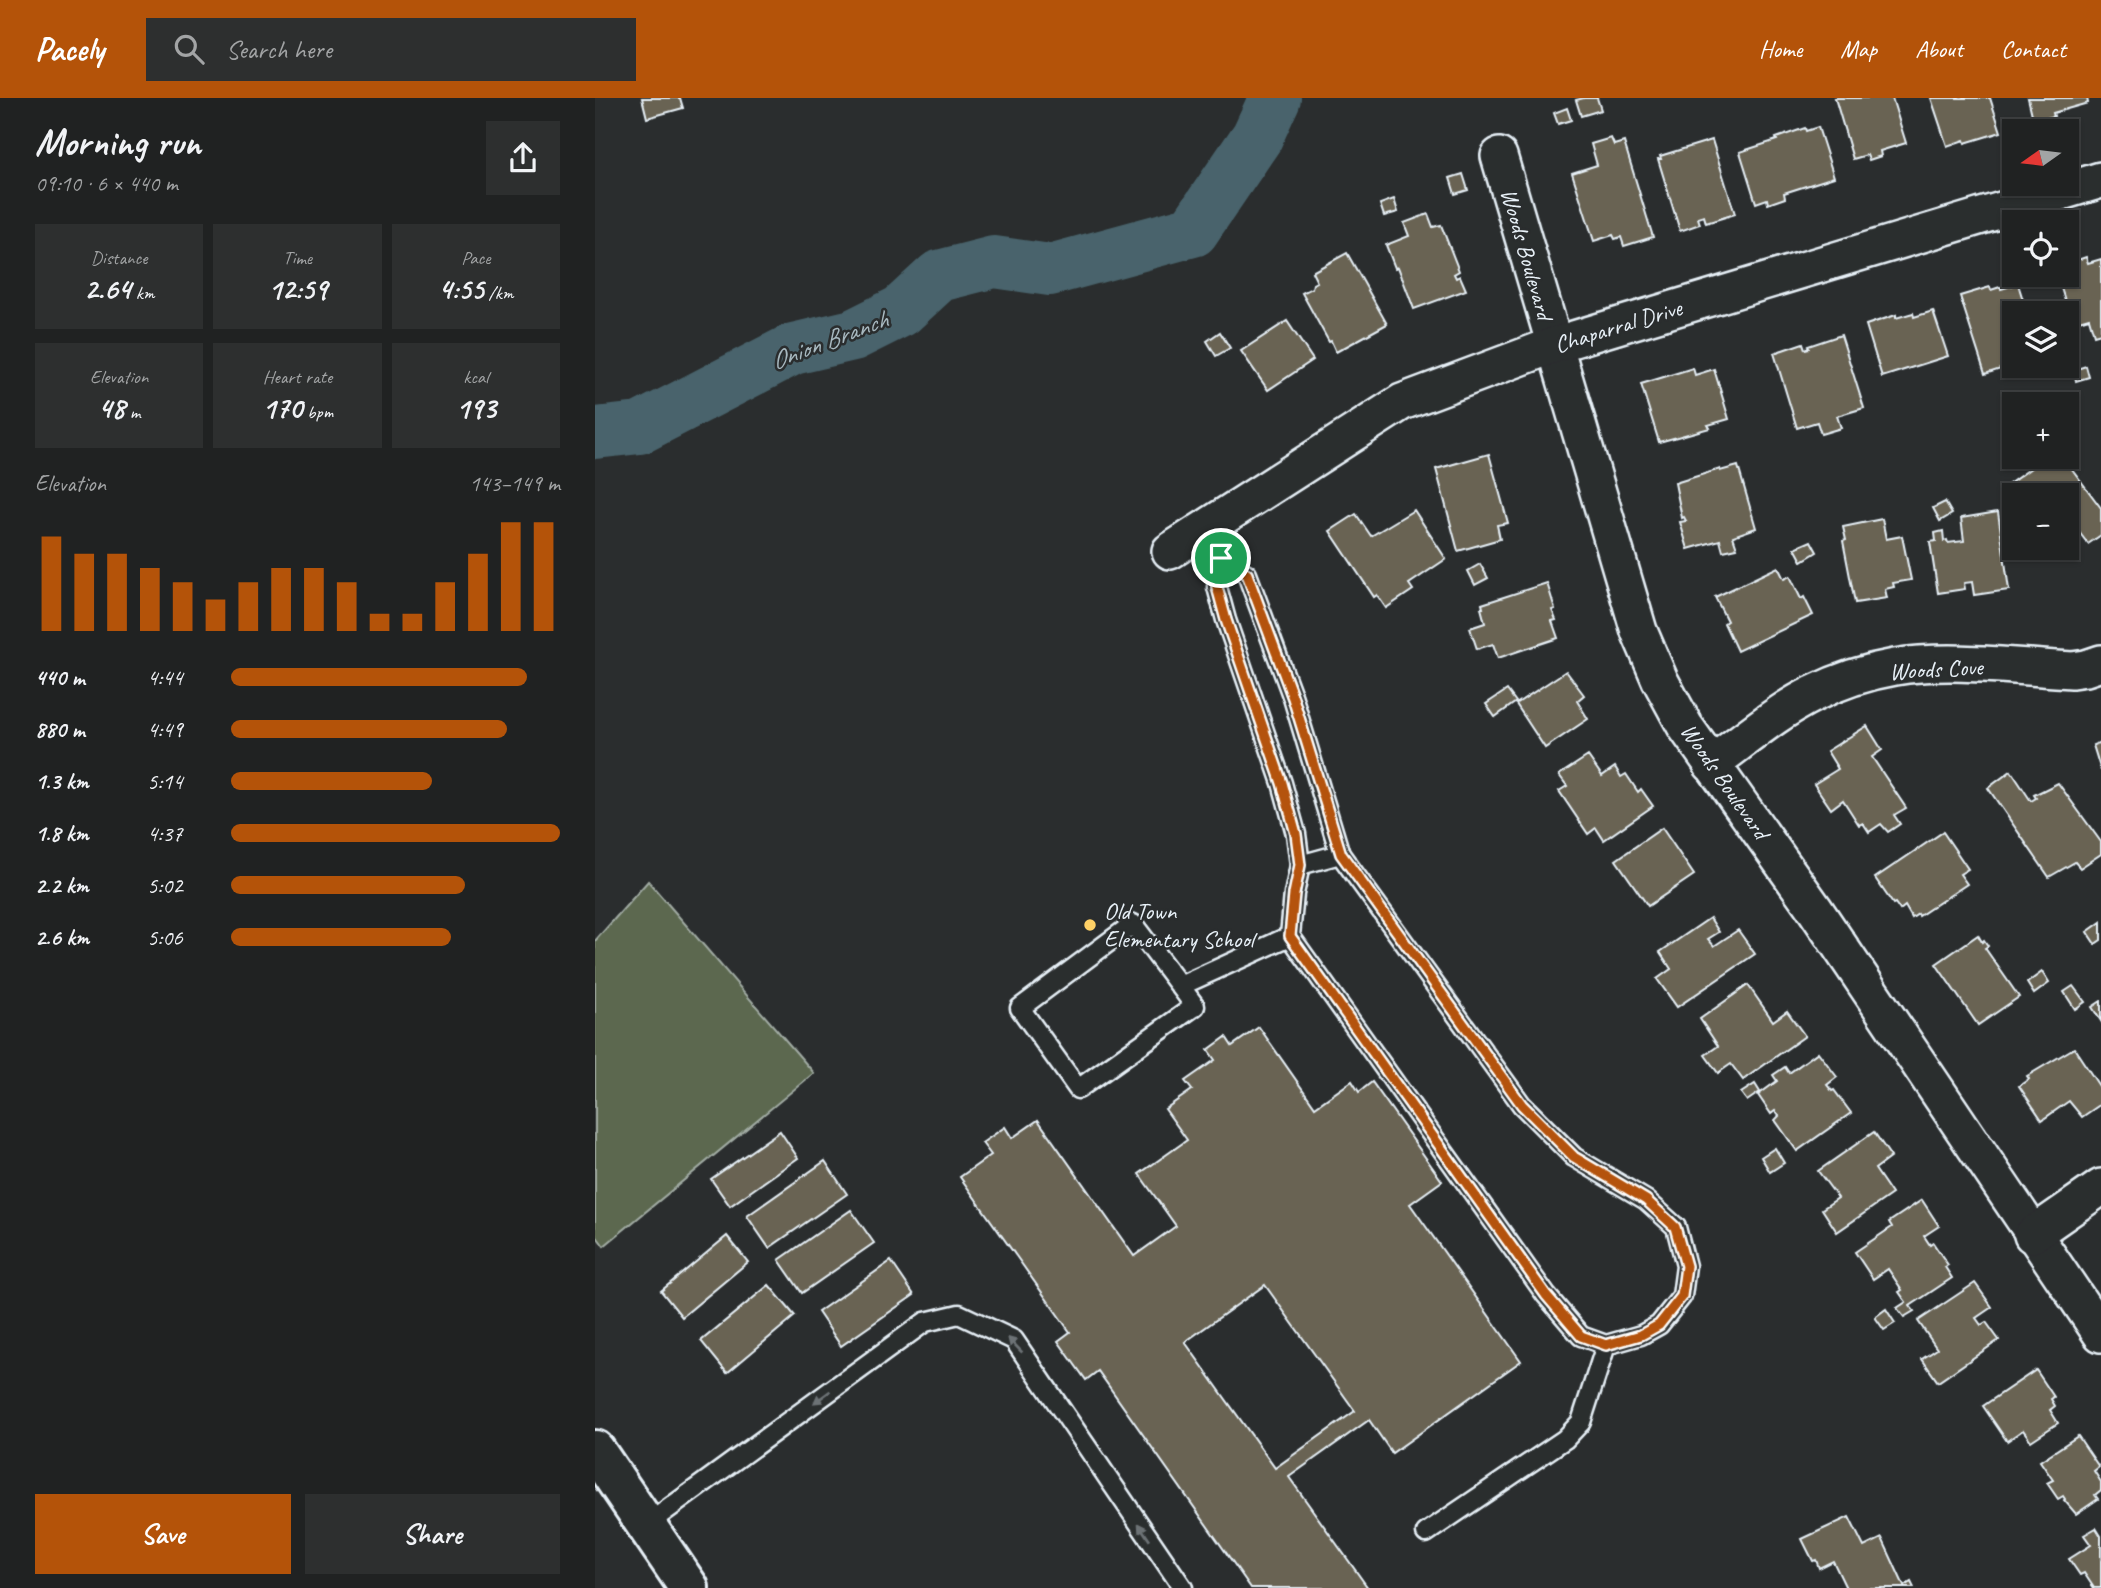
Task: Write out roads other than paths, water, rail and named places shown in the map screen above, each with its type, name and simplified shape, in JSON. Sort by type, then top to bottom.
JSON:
[{"type":"main road","points":[[595,1450],[689,1588]]},
{"type":"street","name":"Woods Boulevard","points":[[1499,156],[1639,631],[1660,680],[1685,726],[1814,908],[2101,1334]]},
{"type":"street","name":"Chaparral Drive","points":[[1170,551],[1402,402],[1554,345],[2101,180]]},
{"type":"street","name":"Woods Cove","points":[[1711,764],[1792,706],[1812,694],[1853,677],[1895,667],[1941,663],[2072,670],[2101,663]]},
{"type":"street","points":[[2032,1235],[2101,1187]]},
{"type":"lane","points":[[1208,526],[1221,558],[1217,587],[1226,620],[1282,783],[1296,834],[1300,865],[1290,936],[1546,1295],[1581,1336],[1606,1345],[1641,1335],[1659,1325],[1682,1296],[1686,1266],[1675,1227],[1646,1200],[1574,1157],[1522,1105],[1341,854],[1293,698],[1247,574],[1221,558]]},
{"type":"lane","points":[[1300,865],[1341,854]]},
{"type":"lane","points":[[1133,924],[1180,986],[1195,1006],[1078,1089],[1020,1008],[1133,924]]},
{"type":"lane","points":[[1180,986],[1290,936]]},
{"type":"lane","points":[[646,1525],[925,1322],[959,1314],[1014,1340],[1183,1588]]},
{"type":"lane","points":[[1426,1533],[1565,1439],[1581,1422],[1606,1345]]},
{"type":"waterway","name":"Onion Branch","points":[[595,433],[640,428],[793,349],[853,335],[901,311],[939,276],[994,262],[1050,270],[1193,231],[1257,137],[1275,98]]},
{"type":"place","name":"Old Town Elementary School","points":[[1090,925]]}]
